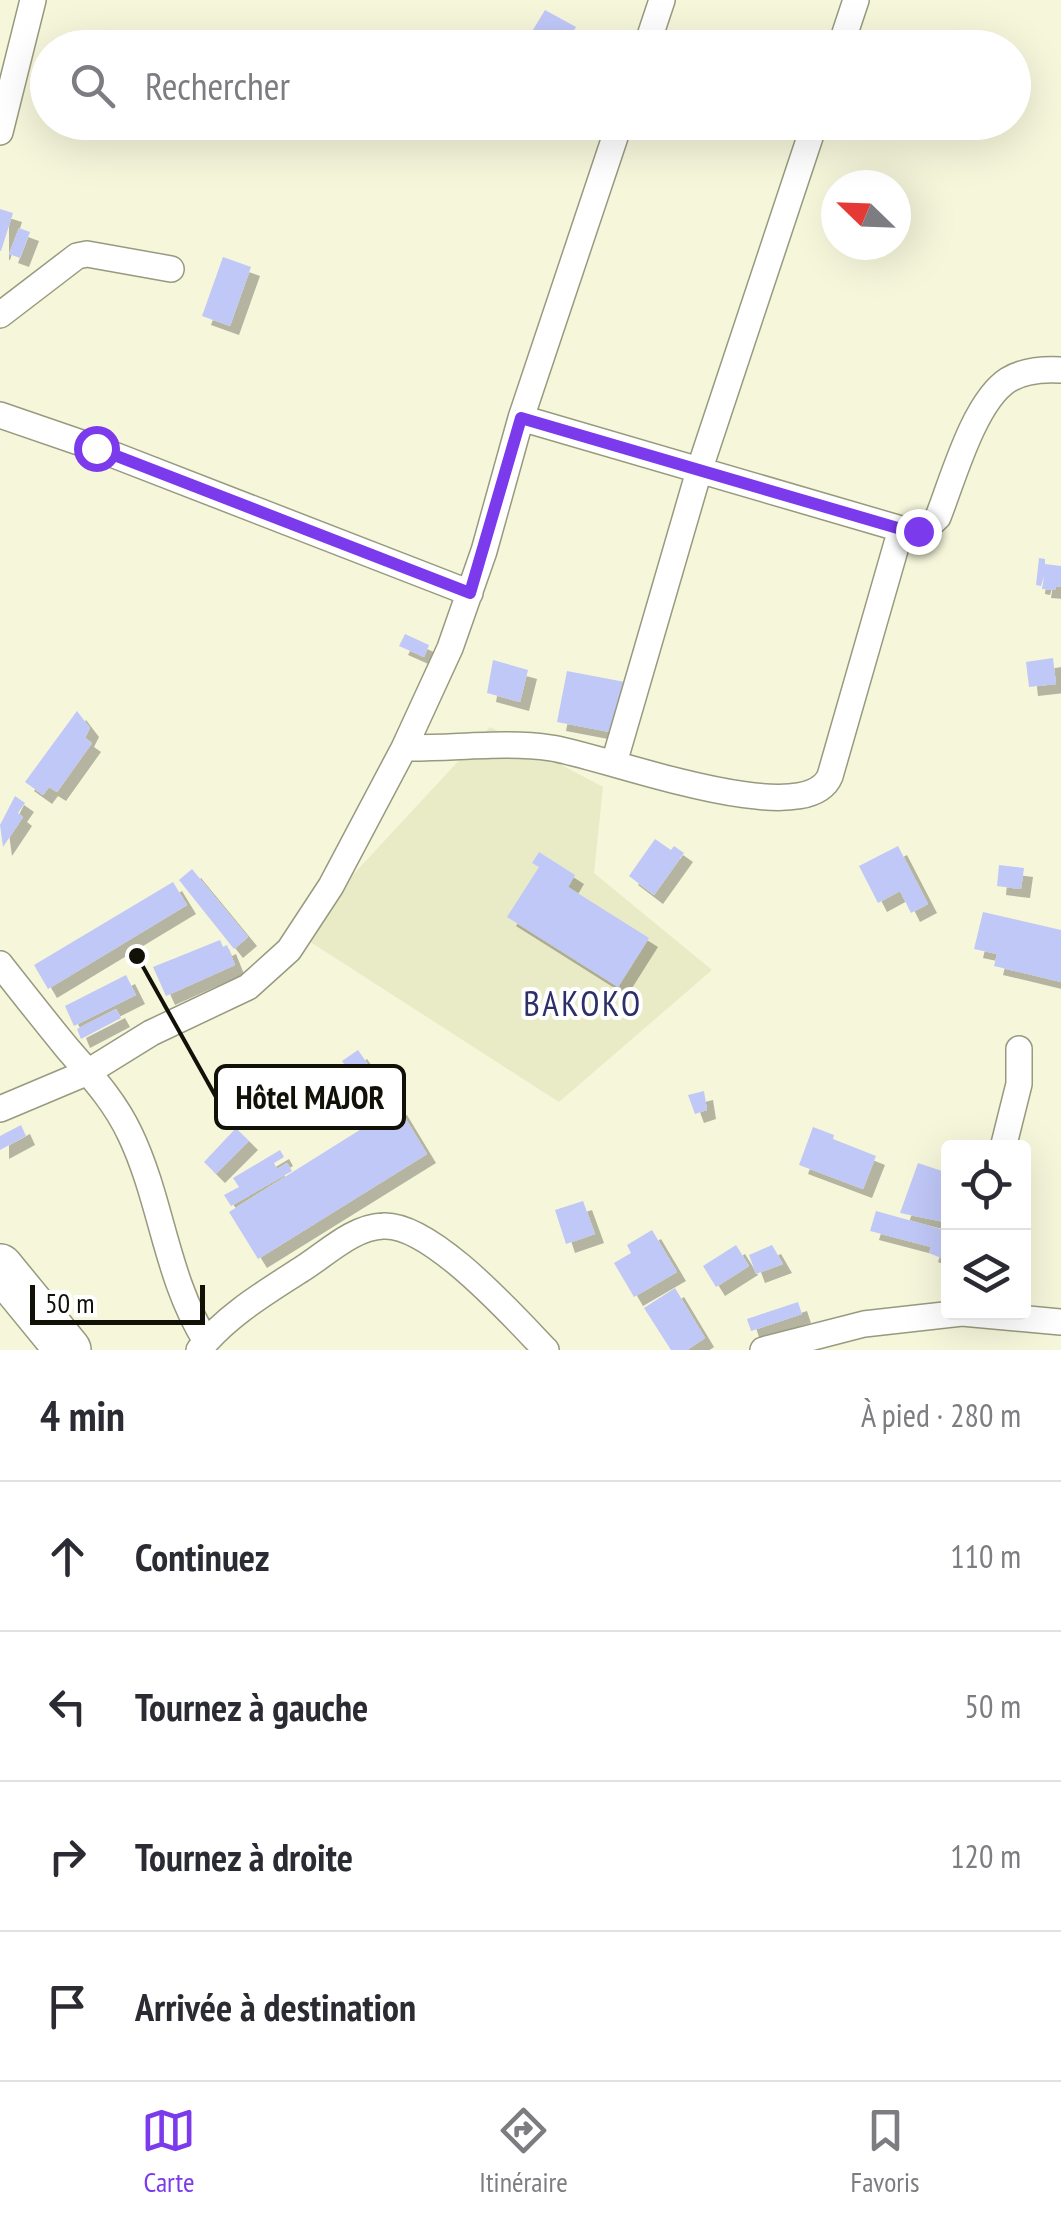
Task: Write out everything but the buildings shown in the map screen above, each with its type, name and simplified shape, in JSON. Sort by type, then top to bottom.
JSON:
[{"type":"highway","points":[[0,1267],[68,1350]]},
{"type":"street","points":[[0,132],[33,0]]},
{"type":"street","points":[[652,30],[662,0]]},
{"type":"street","points":[[846,30],[856,0]]},
{"type":"street","points":[[0,1109],[88,1072],[151,1033],[248,987],[290,950],[331,886],[404,748],[450,648],[521,418],[614,140]]},
{"type":"street","points":[[614,762],[699,471],[809,140]]},
{"type":"street","points":[[0,315],[77,256],[88,254],[171,268]]},
{"type":"street","points":[[521,418],[918,531],[929,527],[938,517],[983,409],[994,392],[1009,379],[1029,372],[1061,370]]},
{"type":"street","points":[[0,415],[96,448],[470,593]]},
{"type":"street","points":[[404,748],[552,748],[738,795],[796,796],[817,791],[826,785],[901,529]]},
{"type":"street","points":[[0,964],[112,1097],[155,1198],[167,1251],[202,1346],[247,1304],[354,1234],[384,1225],[411,1232],[474,1276],[546,1350]]},
{"type":"street","points":[[1005,1140],[1019,1084],[1019,1049]]},
{"type":"street","points":[[763,1350],[864,1324],[941,1315]]},
{"type":"street","points":[[1031,1319],[1061,1322]]},
{"type":"shaded area","points":[[490,727],[603,787],[594,873],[712,970],[559,1102],[298,934]]},
{"type":"place","name":"Hôtel MAJOR","points":[[137,956]]},
{"type":"district","name":"BAKOKO","points":[[583,1004]]},
{"type":"route","points":[[96,448],[470,593],[521,418],[918,531]]}]
